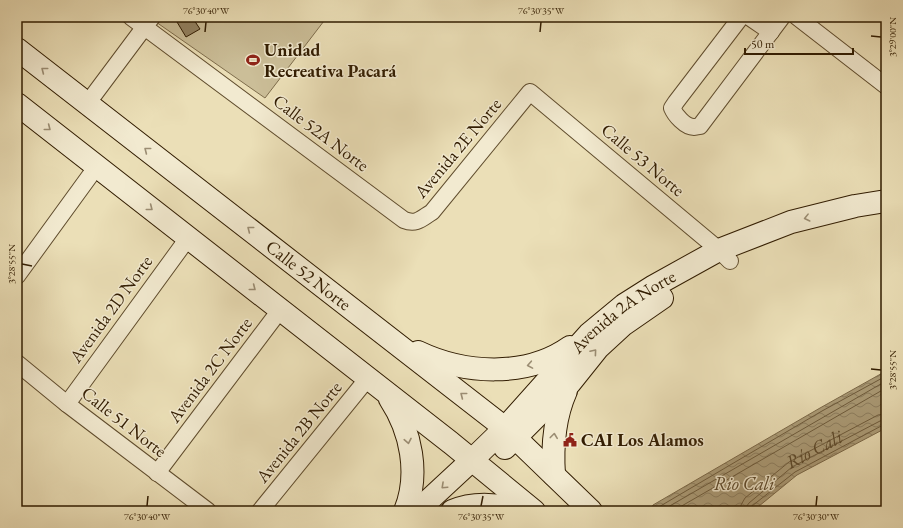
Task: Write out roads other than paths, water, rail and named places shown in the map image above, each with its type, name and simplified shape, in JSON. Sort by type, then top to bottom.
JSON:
[{"type":"main road","name":"Calle 52 Norte","points":[[17,49],[481,410],[591,511]]},
{"type":"main road","points":[[17,104],[451,443],[534,511]]},
{"type":"main road","name":"Avenida 2A Norte","points":[[510,437],[589,334],[624,305],[654,286],[725,256],[791,222],[855,206],[886,201]]},
{"type":"main road","name":"Avenida 2A Norte","points":[[416,511],[510,437],[570,383],[598,348],[622,326],[725,256],[854,219],[886,214]]},
{"type":"main road","points":[[380,330],[404,346],[429,357],[456,365],[484,369],[512,368],[539,364],[562,353],[589,334]]},
{"type":"main road","points":[[561,482],[552,456],[553,437],[562,400],[570,383]]},
{"type":"main road","points":[[386,393],[399,413],[407,435],[412,458],[412,482],[405,511]]},
{"type":"main road","points":[[451,443],[459,444],[474,438],[482,425],[483,417],[481,410]]},
{"type":"main road","name":"Avenida 2A Norte","points":[[438,511],[477,464]]},
{"type":"main road","points":[[452,511],[483,504],[507,506],[523,511]]},
{"type":"street","name":"Calle 52A Norte","points":[[131,17],[148,22],[397,215],[411,223]]},
{"type":"street","points":[[741,17],[672,108],[688,126],[694,128],[700,126],[782,17]]},
{"type":"street","points":[[749,17],[771,32]]},
{"type":"street","points":[[797,17],[886,86]]},
{"type":"street","points":[[86,104],[148,22]]},
{"type":"street","name":"Avenida 2E Norte","points":[[411,223],[418,221],[432,212],[530,92]]},
{"type":"street","name":"Calle 53 Norte","points":[[530,92],[725,256]]},
{"type":"street","points":[[17,276],[97,166]]},
{"type":"street","name":"Avenida 2D Norte","points":[[67,404],[188,238]]},
{"type":"street","name":"Avenida 2C Norte","points":[[157,473],[280,310]]},
{"type":"street","name":"Calle 51 Norte","points":[[17,364],[67,404],[208,511]]},
{"type":"street","name":"Avenida 2B Norte","points":[[260,511],[368,378]]},
{"type":"water","name":"Rio Cali","points":[[886,371],[886,428],[797,475],[753,511],[650,511],[653,505]]},
{"type":"place","name":"Unidad Recreativa Pacará","points":[[253,60]]},
{"type":"place","name":"CAI Los Alamos","points":[[570,440]]},
{"type":"water label","name":"Río Cali","points":[[813,448]]}]
